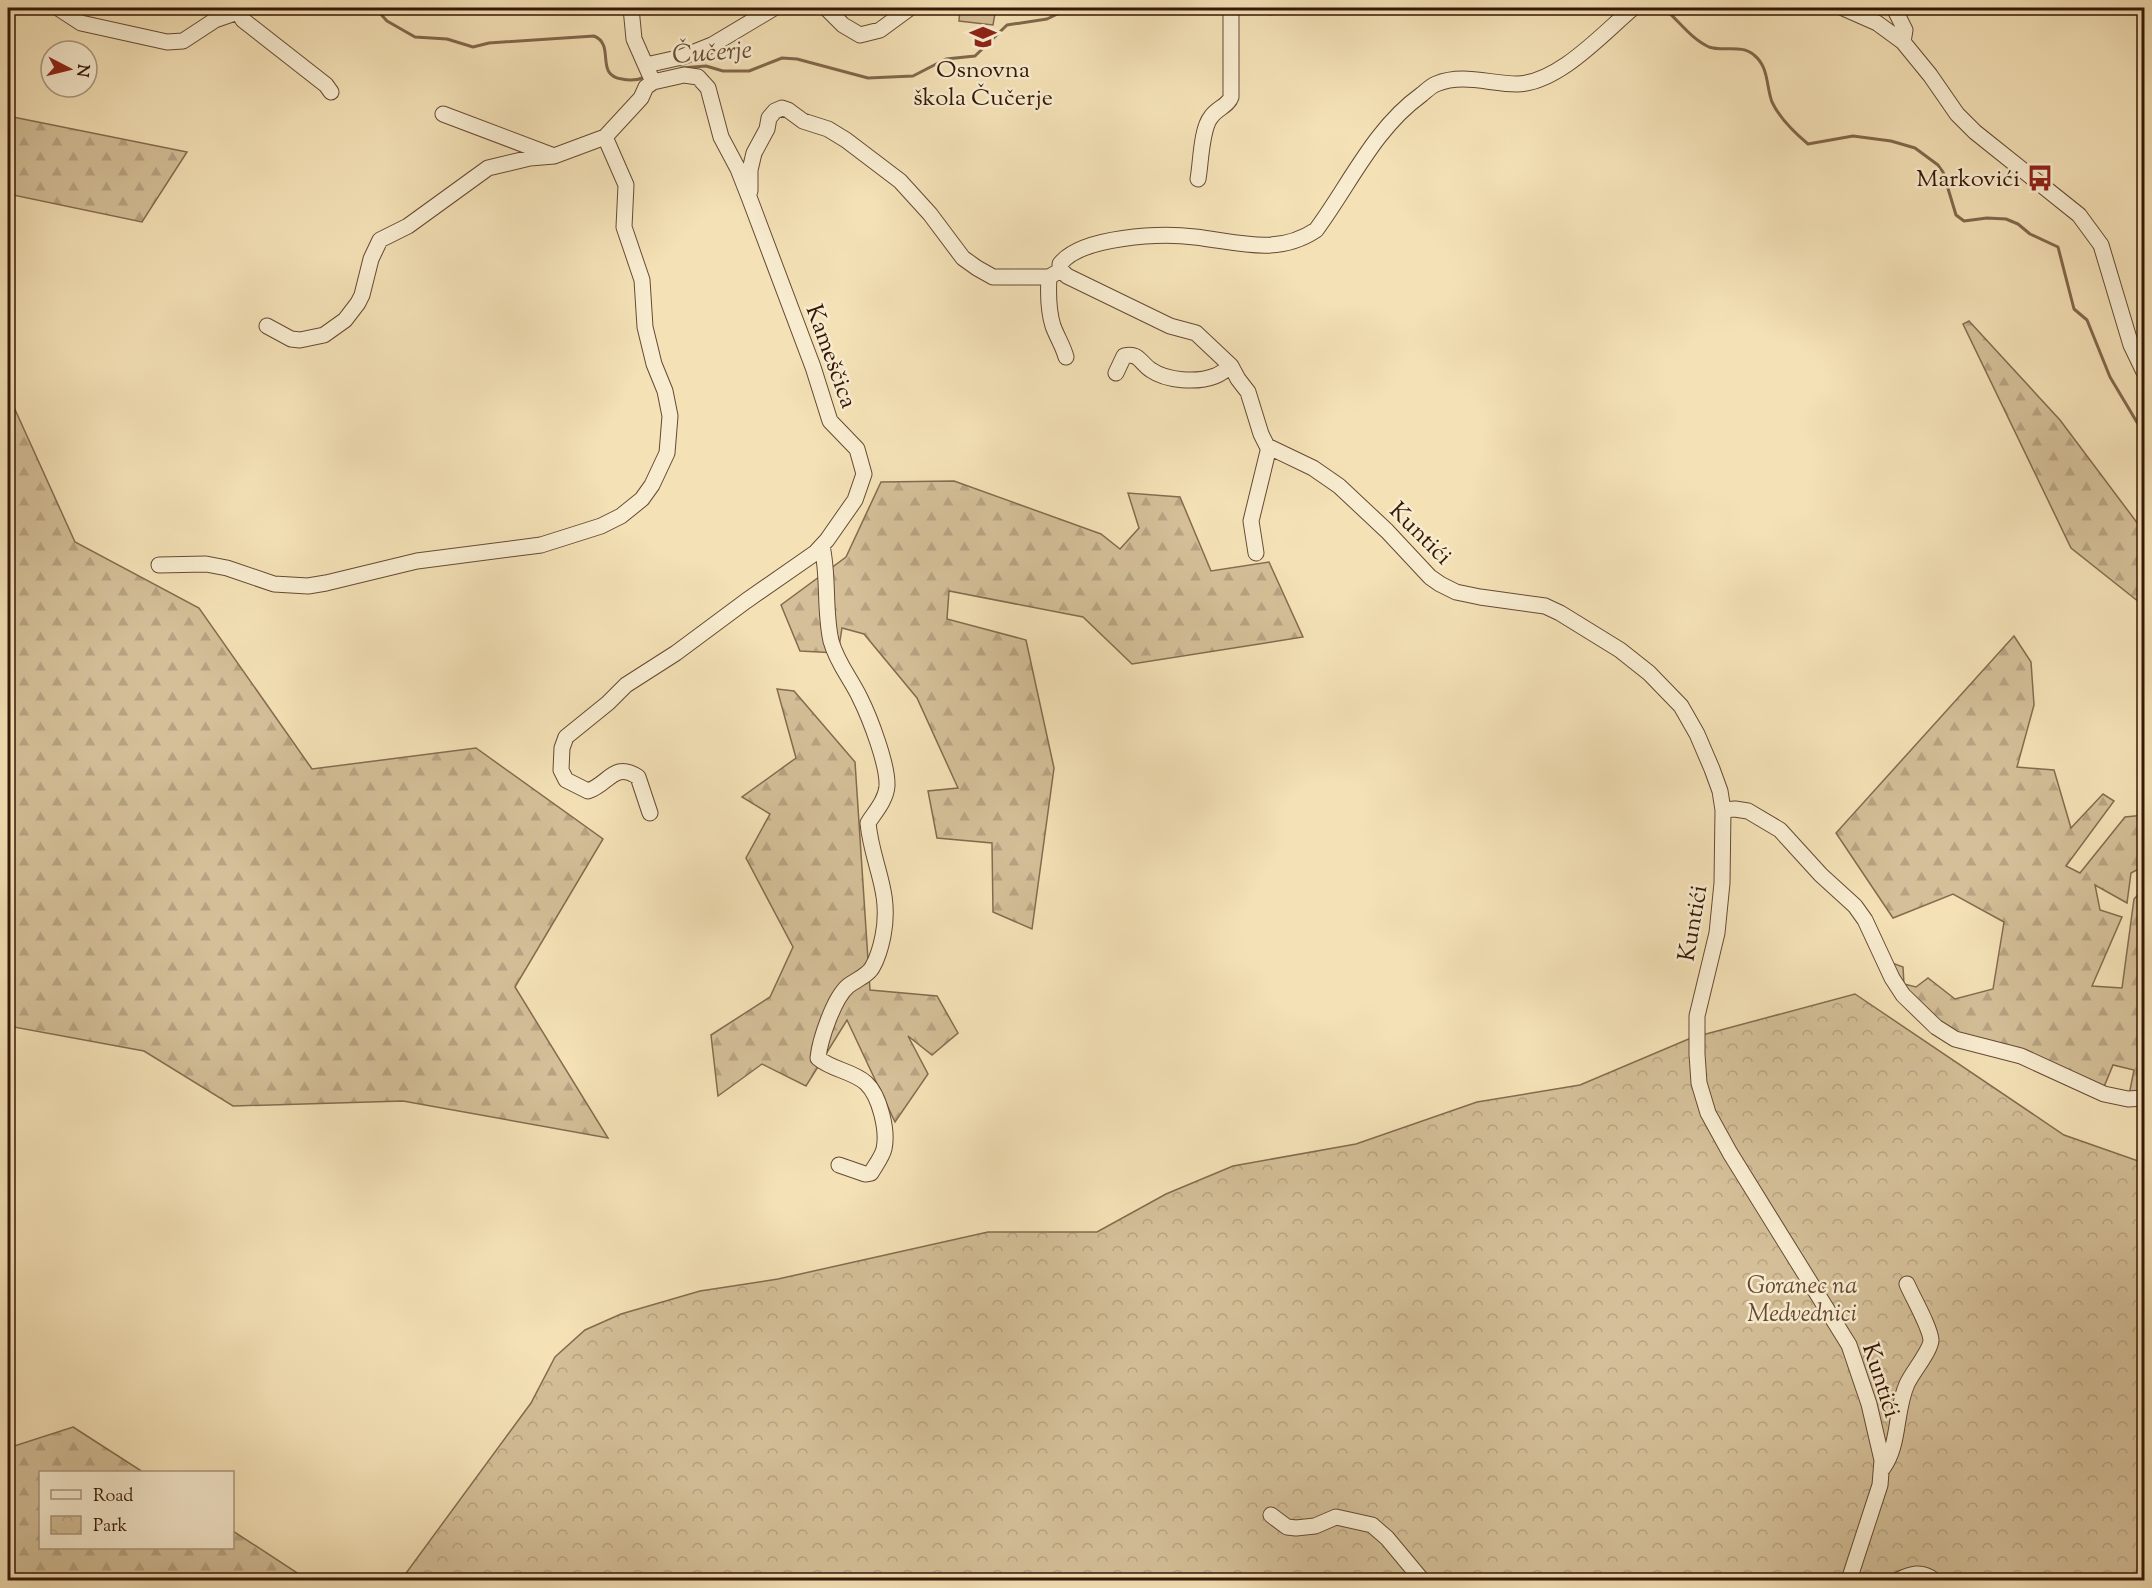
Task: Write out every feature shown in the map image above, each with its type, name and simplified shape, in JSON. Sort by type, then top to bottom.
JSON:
[{"type":"street","points":[[58,8],[81,23],[167,42],[183,41],[238,10],[243,20],[318,78],[331,92]]},
{"type":"street","points":[[631,8],[634,39],[650,75]]},
{"type":"street","points":[[267,326],[291,339],[300,340],[324,335],[345,320],[358,303],[371,259],[380,240],[408,226],[488,168],[530,158],[554,156],[605,137],[640,98],[650,75],[681,57],[712,45],[774,8]]},
{"type":"street","points":[[826,8],[843,25],[860,35],[880,30],[910,8]]},
{"type":"street","points":[[1198,179],[1209,118],[1232,97],[1231,8]]},
{"type":"street","points":[[1066,357],[1052,320],[1055,274],[1065,258],[1081,249],[1105,241],[1192,237],[1265,246],[1301,240],[1316,230],[1388,124],[1411,102],[1435,85],[1471,78],[1520,84],[1539,79],[1562,68],[1633,8]]},
{"type":"street","points":[[1844,8],[1877,23],[1903,42],[1930,75],[1957,114],[1975,132],[2079,215],[2101,245],[2131,345],[2145,372]]},
{"type":"street","points":[[1894,8],[1905,30],[1903,42]]},
{"type":"street","name":"Kameščica","points":[[650,75],[684,75],[698,77],[703,81],[711,98],[721,136],[738,169],[813,367],[830,421],[857,449],[864,474],[855,500],[815,553],[725,615],[703,635],[654,669],[626,685],[608,703],[566,737],[562,748],[561,770],[566,780],[588,791],[621,771],[631,772],[638,777],[650,813]]},
{"type":"street","name":"Kameščica","points":[[749,197],[750,170],[754,153],[767,129],[769,118],[775,111],[782,108],[803,121],[828,129],[846,140],[900,181],[936,221],[963,258],[977,268],[993,277],[1055,274]]},
{"type":"street","points":[[443,114],[554,156]]},
{"type":"street","points":[[159,565],[206,564],[227,568],[274,584],[308,586],[417,561],[541,545],[601,526],[621,516],[642,499],[652,485],[666,453],[670,416],[665,391],[654,364],[645,327],[642,280],[624,227],[626,185],[605,137]]},
{"type":"street","points":[[1055,274],[1067,276],[1170,326],[1196,333],[1231,366],[1248,392],[1261,434],[1269,447],[1251,522],[1256,553]]},
{"type":"street","points":[[1116,373],[1124,356],[1130,354],[1138,357],[1153,372],[1181,380],[1213,377],[1231,366]]},
{"type":"street","name":"Kuntići","points":[[1269,447],[1313,468],[1339,486],[1380,524],[1430,577],[1440,584],[1456,592],[1545,606],[1620,650],[1649,673],[1681,706],[1697,734],[1720,791],[1723,810],[1723,874],[1717,933],[1697,1016],[1700,1083],[1708,1113],[1730,1153],[1849,1345],[1869,1404],[1882,1460],[1880,1485],[1849,1581]]},
{"type":"street","points":[[822,546],[825,561],[827,619],[832,643],[838,662],[860,698],[884,763],[887,786],[884,798],[868,823],[886,899],[886,922],[881,946],[872,969],[846,988],[838,1002],[820,1043],[818,1058],[825,1064],[867,1084],[884,1118],[884,1149],[871,1173],[865,1174],[838,1165]]},
{"type":"street","points":[[1723,810],[1749,811],[1780,830],[1855,906],[1865,920],[1892,978],[1903,995],[1936,1028],[1955,1040],[2021,1056],[2104,1094],[2128,1099],[2145,1098]]},
{"type":"street","name":"Kuntići","points":[[1881,1470],[1887,1462],[1892,1446],[1907,1384],[1930,1345],[1929,1332],[1907,1284]]},
{"type":"street","points":[[1271,1515],[1287,1527],[1296,1528],[1315,1526],[1336,1517],[1372,1525],[1387,1538],[1422,1581]]},
{"type":"street","points":[[1898,1581],[1913,1573],[1931,1577],[1934,1581]]},
{"type":"green space","points":[[960,8],[996,8],[993,25],[959,21]]},
{"type":"green space","points":[[8,116],[187,152],[142,222],[8,194]]},
{"type":"green space","points":[[1969,321],[2060,420],[2144,532],[2144,606],[2071,548],[1963,324]]},
{"type":"green space","points":[[8,394],[75,542],[199,608],[312,769],[476,748],[603,839],[515,987],[608,1138],[403,1101],[233,1106],[144,1051],[8,1026]]},
{"type":"green space","points":[[954,481],[1101,534],[1120,549],[1139,528],[1128,493],[1180,497],[1211,571],[1269,562],[1303,637],[1132,664],[1083,617],[949,591],[947,619],[1026,640],[1054,768],[1032,929],[993,912],[992,843],[937,838],[928,791],[958,788],[917,698],[864,634],[842,628],[838,653],[800,651],[781,605],[846,557],[881,482]]},
{"type":"green space","points":[[2014,636],[2031,662],[2034,705],[2017,767],[2054,770],[2071,828],[2103,794],[2114,801],[2066,866],[2080,873],[2125,817],[2144,815],[2144,866],[2131,873],[2127,903],[2095,885],[2100,910],[2122,917],[2092,986],[2122,988],[2134,899],[2144,888],[2144,1092],[2129,1095],[2134,1070],[2113,1065],[2101,1094],[1957,1039],[1922,1013],[1887,961],[1903,967],[1904,984],[1916,987],[1928,978],[1955,999],[1993,989],[2004,922],[1953,894],[1893,918],[1836,833]]},
{"type":"green space","points":[[777,689],[794,691],[855,762],[870,990],[937,996],[958,1033],[932,1055],[908,1036],[928,1074],[895,1122],[847,1020],[806,1086],[762,1064],[718,1096],[711,1035],[770,997],[793,947],[746,858],[770,814],[742,797],[796,758]]},
{"type":"green space","name":"Goranec na Medvednici","points":[[1855,994],[2064,1135],[2144,1163],[2144,1580],[401,1580],[531,1403],[555,1357],[585,1330],[621,1314],[700,1291],[778,1279],[988,1232],[1097,1232],[1166,1194],[1233,1166],[1356,1144],[1477,1102],[1580,1085],[1691,1038]]},
{"type":"green space","points":[[73,1427],[141,1471],[39,1471],[39,1549],[234,1549],[234,1532],[308,1580],[8,1580],[8,1448]]},
{"type":"waterway","name":"Čučerje","points":[[375,8],[387,21],[415,37],[447,39],[473,47],[489,43],[594,36],[604,46],[607,66],[609,72],[614,76],[631,80],[646,77]]},
{"type":"waterway","name":"Čučerje","points":[[681,68],[706,66],[723,71],[749,71],[782,58],[797,59],[868,78],[913,76],[946,59],[975,56],[1007,25],[1047,19],[1070,8]]},
{"type":"waterway","name":"Čučerje","points":[[1249,8],[1270,14],[1305,8]]},
{"type":"waterway","name":"Čučerje","points":[[1664,8],[1702,44],[1720,49],[1744,50],[1754,55],[1765,71],[1775,108],[1808,144],[1853,136],[1891,141],[1915,148],[1938,165],[1943,172],[1956,215],[1964,221],[1987,218],[2006,219],[2018,224],[2030,234],[2058,247],[2074,309],[2087,320],[2110,377],[2138,424],[2144,428]]},
{"type":"place","name":"Osnovna škola Čučerje","points":[[983,37]]},
{"type":"place","name":"Markovići","points":[[2040,178]]}]
